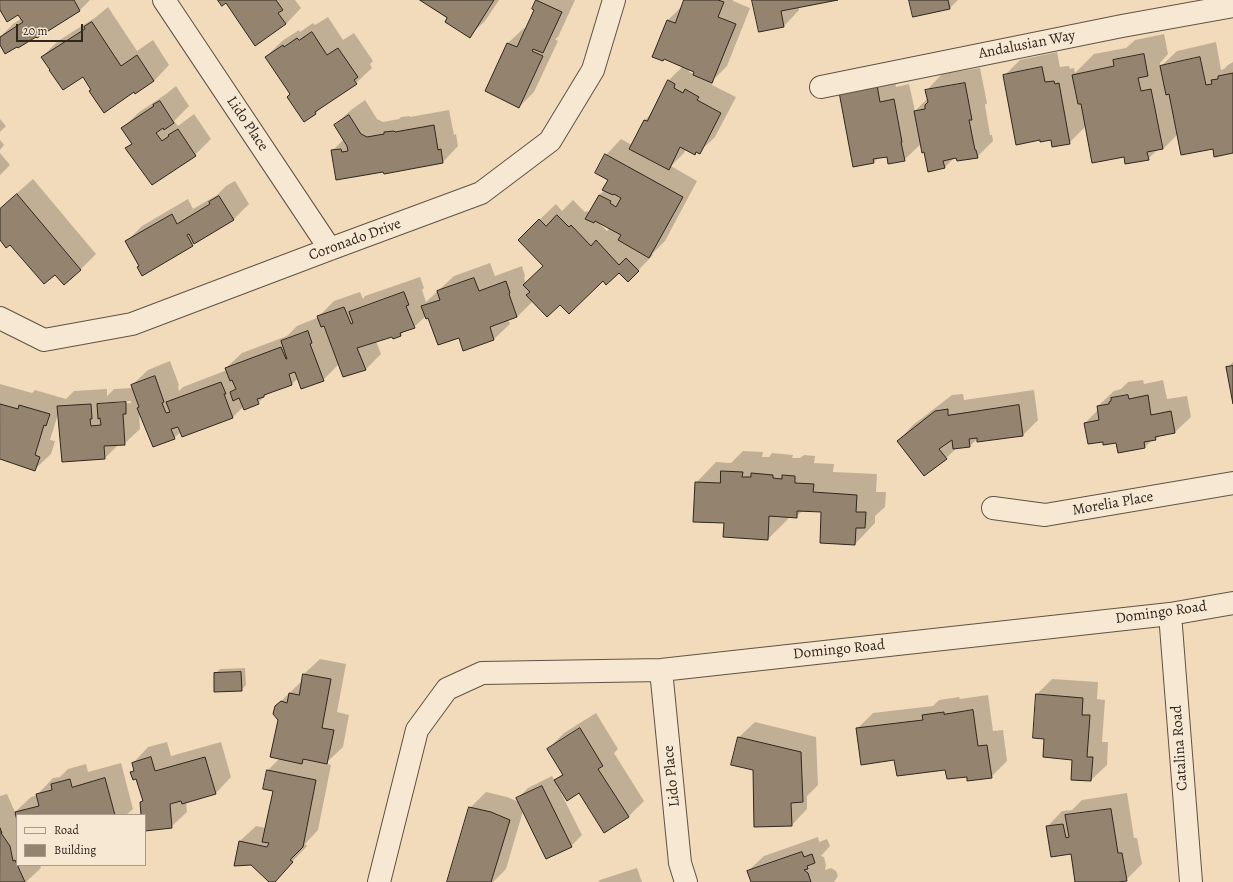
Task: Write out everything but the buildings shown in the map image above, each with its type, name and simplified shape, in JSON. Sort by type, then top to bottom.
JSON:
[{"type":"street","name":"Lido Place","points":[[164,0],[330,248]]},
{"type":"street","name":"Coronado Drive","points":[[0,318],[44,340],[132,324],[330,248],[481,193],[550,141],[593,70],[614,0]]},
{"type":"street","name":"Andalusian Way","points":[[821,87],[1122,26],[1233,6]]},
{"type":"street","name":"Morelia Place","points":[[993,508],[1045,515],[1233,484]]},
{"type":"street","name":"Domingo Road","points":[[379,882],[417,730],[447,689],[482,673],[661,670],[1170,614],[1233,603]]},
{"type":"street","name":"Catalina Road","points":[[1170,614],[1191,882]]},
{"type":"street","name":"Lido Place","points":[[661,670],[680,863],[686,882]]}]
